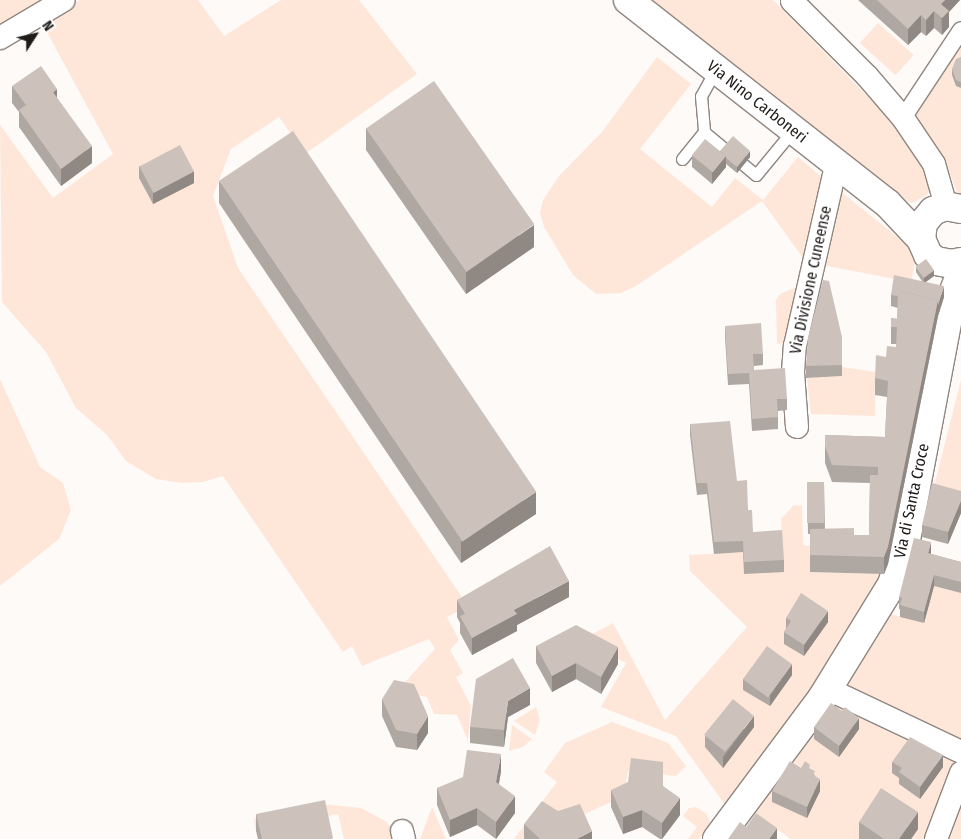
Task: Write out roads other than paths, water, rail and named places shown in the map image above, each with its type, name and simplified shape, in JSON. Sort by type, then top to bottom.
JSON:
[{"type":"main road","name":"Via Nino Carboneri","points":[[628,0],[836,165],[887,203],[942,232]]},
{"type":"main road","name":"Via di Santa Croce","points":[[717,839],[828,689],[884,599],[902,555],[956,296],[942,232]]},
{"type":"street","points":[[0,38],[64,0]]},
{"type":"street","points":[[792,1],[867,76],[903,118],[934,164],[942,232]]},
{"type":"street","points":[[903,118],[961,30]]},
{"type":"street","name":"Via Divisione Cuneense","points":[[797,427],[793,372],[796,346],[836,165]]},
{"type":"street","points":[[828,689],[961,752]]},
{"type":"street","points":[[936,839],[961,773]]},
{"type":"lane","points":[[682,159],[704,132],[702,96],[716,69]]},
{"type":"lane","points":[[704,132],[756,176],[793,130]]}]
